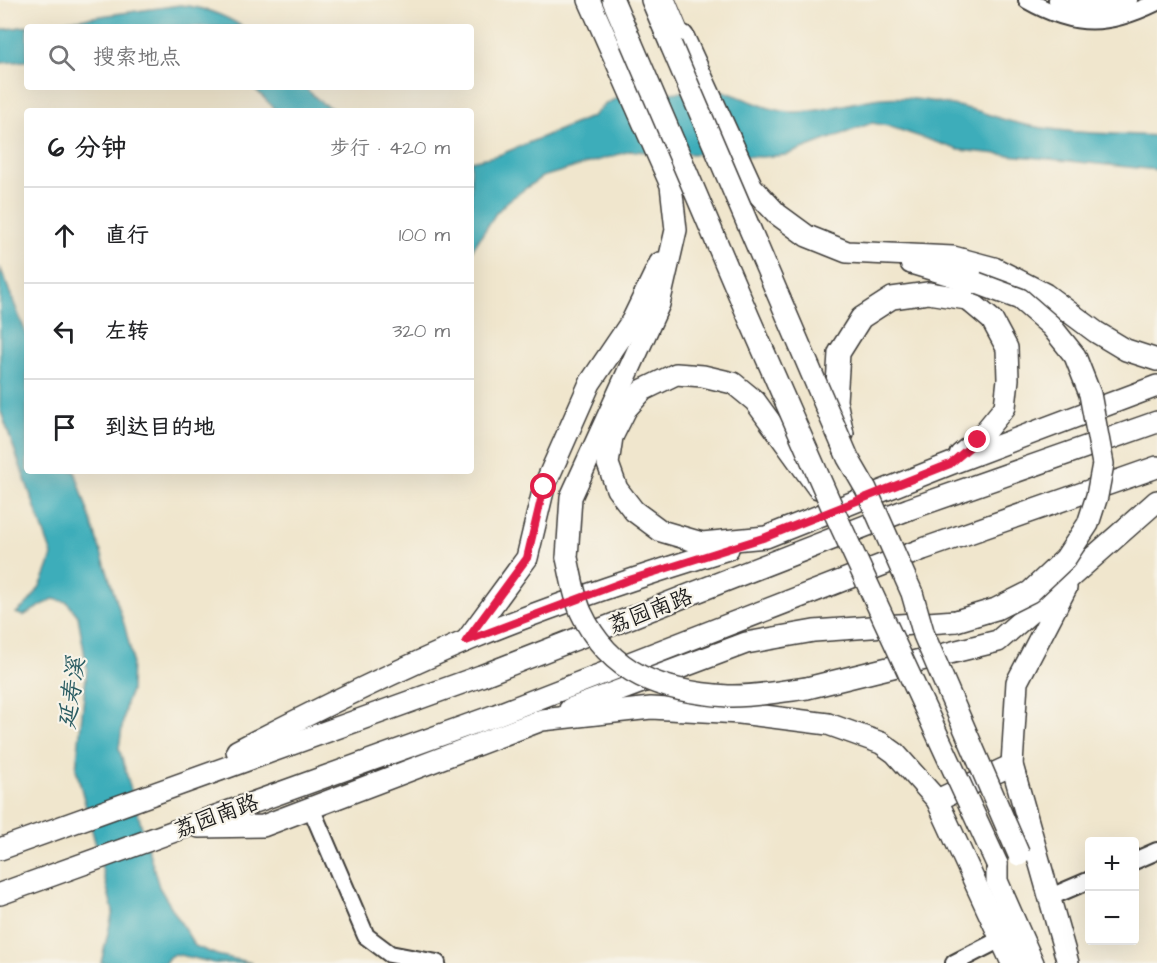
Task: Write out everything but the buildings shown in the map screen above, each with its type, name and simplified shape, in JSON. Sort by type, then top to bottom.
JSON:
[{"type":"main road","points":[[589,0],[671,185],[676,230],[659,304],[570,497],[567,558],[581,611],[605,651],[629,671],[663,687],[730,696],[807,688],[998,641],[1157,501]]},
{"type":"main road","points":[[613,0],[748,318],[832,507],[997,864],[997,881],[1033,963]]},
{"type":"main road","points":[[652,0],[677,40],[752,187],[777,214],[807,236],[848,252],[953,257],[994,268],[1045,294],[1096,332],[1126,350],[1157,360]]},
{"type":"main road","points":[[677,40],[848,458],[866,489],[907,582],[924,635],[1066,963]]},
{"type":"main road","points":[[466,641],[527,558],[544,487],[590,383],[632,321],[676,230]]},
{"type":"main road","points":[[181,827],[263,826],[746,643],[814,631],[956,621],[996,609],[1030,592],[1065,559],[1088,524],[1103,464],[1090,394],[1075,356],[1051,326],[1020,299],[976,283],[878,254]]},
{"type":"main road","points":[[848,458],[836,401],[839,353],[861,318],[892,298],[928,293],[967,299],[992,320],[1007,348],[1008,379],[1005,407],[978,440],[950,464]]},
{"type":"main road","points":[[766,537],[702,543],[662,531],[634,511],[617,489],[608,464],[612,437],[626,409],[643,390],[676,374],[703,376],[733,383],[755,400],[832,507]]},
{"type":"main road","points":[[171,786],[309,713],[466,641],[626,581],[766,537],[950,464],[1157,386]]},
{"type":"main road","name":"荔园南路","points":[[0,849],[481,676],[909,510],[1157,422]]},
{"type":"main road","name":"荔园南路","points":[[0,894],[496,715],[923,549],[1157,467]]},
{"type":"main road","points":[[1066,963],[1011,765],[1017,682],[1071,577]]},
{"type":"main road","points":[[542,720],[651,708],[740,713],[828,723],[881,744],[895,753],[937,800],[1012,963]]},
{"type":"main road","points":[[937,800],[1011,765]]},
{"type":"street","points":[[668,0],[677,40]]},
{"type":"street","points":[[1027,0],[1055,14],[1072,19],[1093,20],[1116,19],[1157,2]]},
{"type":"street","points":[[1057,0],[1086,7],[1130,0]]},
{"type":"street","points":[[311,808],[366,936],[390,954],[437,963]]},
{"type":"street","points":[[1139,859],[1157,851]]},
{"type":"street","points":[[1048,898],[1085,882]]},
{"type":"street","points":[[954,963],[1001,939]]},
{"type":"water","points":[[180,5],[213,12],[238,24],[43,24]]},
{"type":"water","points":[[24,27],[24,61],[0,63],[0,30]]},
{"type":"water","points":[[716,89],[787,112],[812,111],[892,97],[933,101],[1034,127],[1157,136],[1157,170],[959,150],[888,126],[872,123],[786,155],[761,157],[630,151],[542,177],[508,201],[496,213],[474,247],[474,160],[499,155],[593,116],[605,104],[619,97]]},
{"type":"water","points":[[256,90],[307,90],[331,108],[274,108]]},
{"type":"water","points":[[0,267],[24,328],[24,474],[76,474],[125,627],[132,656],[131,691],[126,703],[119,748],[159,887],[195,946],[217,955],[252,963],[215,963],[175,954],[165,963],[101,963],[113,911],[76,769],[87,668],[78,616],[67,602],[53,599],[23,616],[16,613],[30,601],[39,587],[52,555],[0,409]]},
{"type":"route","points":[[544,487],[527,558],[466,641],[626,581],[766,537],[950,464],[978,440]]},
{"type":"water label","name":"延寿溪","points":[[71,693]]}]
